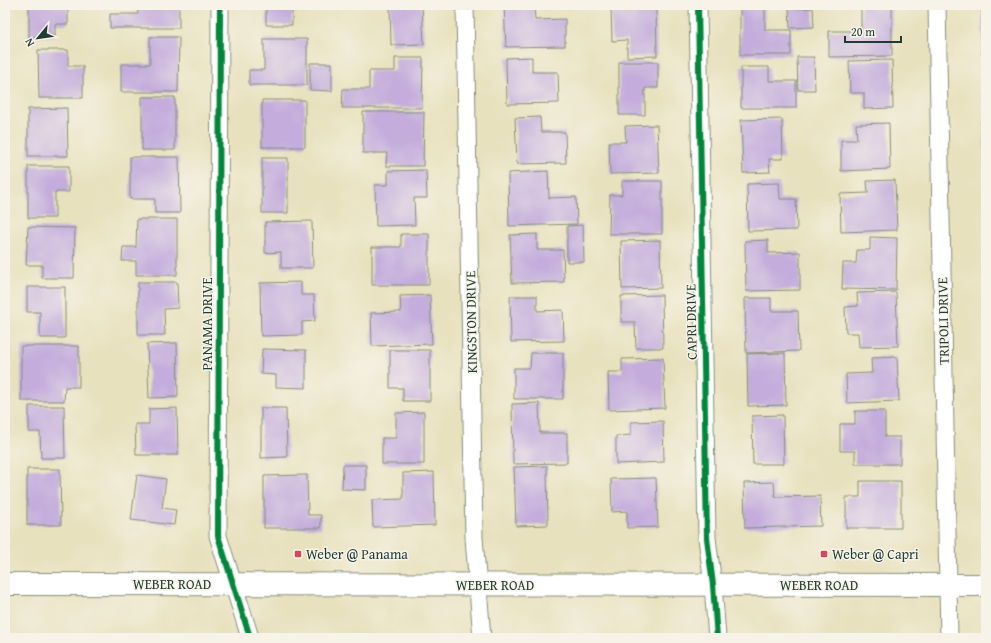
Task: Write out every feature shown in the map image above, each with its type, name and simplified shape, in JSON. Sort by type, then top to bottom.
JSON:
[{"type":"main road","name":"WEBER ROAD","points":[[5,584],[986,585]]},
{"type":"street","name":"PANAMA DRIVE","points":[[220,5],[218,536],[249,638]]},
{"type":"street","name":"KINGSTON DRIVE","points":[[465,5],[474,538],[479,585],[482,638]]},
{"type":"street","name":"CAPRI DRIVE","points":[[698,5],[707,538],[713,585],[717,638]]},
{"type":"street","name":"TRIPOLI DRIVE","points":[[937,5],[949,638]]},
{"type":"building","points":[[29,5],[68,5],[68,24],[55,24],[55,36],[29,37]]},
{"type":"building","points":[[137,5],[179,5],[179,28],[110,28],[110,14],[138,14]]},
{"type":"building","points":[[266,5],[306,5],[306,11],[292,11],[292,25],[266,25]]},
{"type":"building","points":[[390,5],[422,5],[424,44],[391,45]]},
{"type":"building","points":[[504,5],[534,5],[535,20],[565,19],[565,46],[506,47]]},
{"type":"building","points":[[740,5],[765,5],[765,30],[791,30],[791,55],[740,55]]},
{"type":"building","points":[[861,6],[892,6],[892,56],[829,57],[829,31],[861,31]]},
{"type":"building","points":[[982,6],[986,6],[986,56],[982,56]]},
{"type":"building","points":[[656,7],[657,56],[627,57],[627,40],[612,41],[611,8]]},
{"type":"building","points":[[813,8],[814,27],[790,28],[789,9]]},
{"type":"building","points":[[150,37],[179,37],[178,92],[121,92],[121,64],[150,64]]},
{"type":"building","points":[[264,39],[307,39],[307,85],[249,85],[249,70],[264,70]]},
{"type":"building","points":[[38,50],[68,50],[68,66],[83,66],[83,98],[39,98]]},
{"type":"building","points":[[532,57],[532,72],[558,72],[559,103],[507,104],[506,58]]},
{"type":"building","points":[[797,57],[814,57],[815,90],[798,90]]},
{"type":"building","points":[[395,58],[423,58],[422,108],[342,108],[343,89],[369,89],[369,71],[395,71]]},
{"type":"building","points":[[892,60],[893,108],[864,109],[864,93],[850,93],[849,61]]},
{"type":"building","points":[[619,62],[658,62],[658,88],[645,88],[645,115],[619,115]]},
{"type":"building","points":[[310,63],[332,63],[332,91],[310,90]]},
{"type":"building","points":[[741,67],[769,67],[769,81],[796,81],[796,108],[741,108]]},
{"type":"building","points":[[142,97],[175,97],[175,150],[142,150]]},
{"type":"building","points":[[262,100],[305,100],[305,147],[262,147]]},
{"type":"building","points":[[67,108],[68,156],[28,156],[28,109]]},
{"type":"building","points":[[363,112],[424,112],[423,166],[386,166],[387,153],[363,153]]},
{"type":"building","points":[[540,117],[541,132],[565,132],[566,163],[517,164],[515,118]]},
{"type":"building","points":[[782,119],[783,159],[769,159],[770,172],[743,173],[741,120]]},
{"type":"building","points":[[984,119],[986,119],[986,166],[984,166]]},
{"type":"building","points":[[889,123],[890,169],[841,171],[841,140],[857,140],[856,124]]},
{"type":"building","points":[[657,125],[659,173],[610,174],[609,142],[626,142],[625,126]]},
{"type":"building","points":[[130,157],[179,157],[180,213],[155,213],[155,199],[130,199]]},
{"type":"building","points":[[262,158],[288,158],[288,213],[262,213]]},
{"type":"building","points":[[28,166],[69,166],[69,192],[55,192],[55,218],[28,218]]},
{"type":"building","points":[[426,170],[427,198],[414,198],[415,225],[376,226],[375,185],[388,185],[388,171]]},
{"type":"building","points":[[548,171],[549,198],[576,197],[577,224],[509,226],[508,173]]},
{"type":"building","points":[[895,180],[897,230],[841,232],[840,194],[868,193],[867,181]]},
{"type":"building","points":[[622,181],[662,181],[662,234],[609,234],[610,195],[622,195]]},
{"type":"building","points":[[779,183],[780,199],[796,199],[797,230],[748,231],[747,184]]},
{"type":"building","points":[[137,219],[177,219],[177,275],[136,275],[136,261],[122,261],[123,247],[136,247]]},
{"type":"building","points":[[312,221],[313,268],[281,268],[281,252],[265,253],[265,222]]},
{"type":"building","points":[[583,225],[584,262],[567,262],[567,226]]},
{"type":"building","points":[[28,227],[75,228],[74,278],[42,278],[42,265],[26,265]]},
{"type":"building","points":[[401,234],[429,234],[429,285],[372,285],[372,247],[401,247]]},
{"type":"building","points":[[537,234],[537,250],[563,250],[564,282],[512,283],[510,235]]},
{"type":"building","points":[[870,237],[897,238],[896,290],[842,289],[843,263],[856,263],[857,250],[870,250]]},
{"type":"building","points":[[660,240],[661,288],[622,289],[621,241]]},
{"type":"building","points":[[768,240],[768,253],[800,252],[800,290],[746,291],[745,241]]},
{"type":"building","points":[[138,282],[177,282],[178,308],[164,309],[165,335],[138,335]]},
{"type":"building","points":[[301,282],[301,295],[314,295],[315,321],[302,322],[302,335],[261,336],[260,283]]},
{"type":"building","points":[[27,287],[65,287],[65,338],[40,338],[40,312],[27,312]]},
{"type":"building","points":[[896,292],[898,346],[859,347],[858,333],[846,333],[845,307],[858,306],[857,293]]},
{"type":"building","points":[[430,295],[432,344],[372,346],[371,313],[401,312],[400,296]]},
{"type":"building","points":[[662,295],[663,348],[636,348],[635,322],[621,322],[621,296]]},
{"type":"building","points":[[510,296],[537,296],[537,311],[563,310],[564,341],[511,342]]},
{"type":"building","points":[[745,298],[771,298],[771,311],[798,311],[799,351],[746,353]]},
{"type":"building","points":[[177,343],[178,397],[149,398],[147,344]]},
{"type":"building","points":[[21,346],[79,346],[79,387],[65,387],[64,401],[21,401]]},
{"type":"building","points":[[262,349],[306,350],[306,388],[276,387],[276,375],[261,374]]},
{"type":"building","points":[[390,350],[430,350],[430,401],[403,401],[403,388],[390,388]]},
{"type":"building","points":[[531,353],[563,353],[563,399],[514,399],[514,368],[530,368]]},
{"type":"building","points":[[785,353],[786,405],[748,406],[747,354]]},
{"type":"building","points":[[897,357],[899,401],[847,403],[846,374],[872,373],[871,358]]},
{"type":"building","points":[[663,358],[665,408],[609,410],[608,372],[622,372],[622,359]]},
{"type":"building","points":[[539,403],[540,433],[567,433],[567,463],[513,464],[512,404]]},
{"type":"building","points":[[29,406],[64,406],[65,458],[41,458],[40,432],[29,432]]},
{"type":"building","points":[[177,408],[178,455],[136,455],[135,424],[149,424],[149,409]]},
{"type":"building","points":[[261,408],[286,408],[287,457],[261,458]]},
{"type":"building","points":[[855,411],[885,411],[885,437],[900,437],[900,464],[855,464],[855,451],[840,451],[840,424],[855,424]]},
{"type":"building","points":[[424,412],[424,464],[382,464],[382,438],[396,438],[396,413]]},
{"type":"building","points":[[783,415],[784,464],[753,464],[752,416]]},
{"type":"building","points":[[663,421],[664,462],[616,464],[616,436],[631,435],[631,422]]},
{"type":"building","points":[[343,465],[366,465],[366,490],[342,489]]},
{"type":"building","points":[[547,466],[548,525],[516,526],[514,467]]},
{"type":"building","points":[[27,469],[60,469],[61,525],[27,525]]},
{"type":"building","points":[[434,472],[435,525],[373,527],[372,500],[403,499],[403,473]]},
{"type":"building","points":[[137,475],[166,479],[162,508],[176,510],[174,525],[131,520]]},
{"type":"building","points":[[307,475],[308,515],[321,515],[321,528],[264,528],[264,476]]},
{"type":"building","points":[[656,478],[658,527],[627,528],[627,511],[612,512],[611,479]]},
{"type":"building","points":[[860,481],[901,481],[901,528],[846,528],[846,497],[860,497]]},
{"type":"building","points":[[774,482],[775,497],[820,496],[821,526],[745,528],[744,483]]},
{"type":"cycle path","points":[[220,5],[218,536],[249,638]]},
{"type":"cycle path","points":[[698,5],[707,538],[713,585],[717,638]]},
{"type":"place","name":"Weber @ Panama","points":[[298,554]]},
{"type":"place","name":"Weber @ Capri","points":[[824,554]]}]
